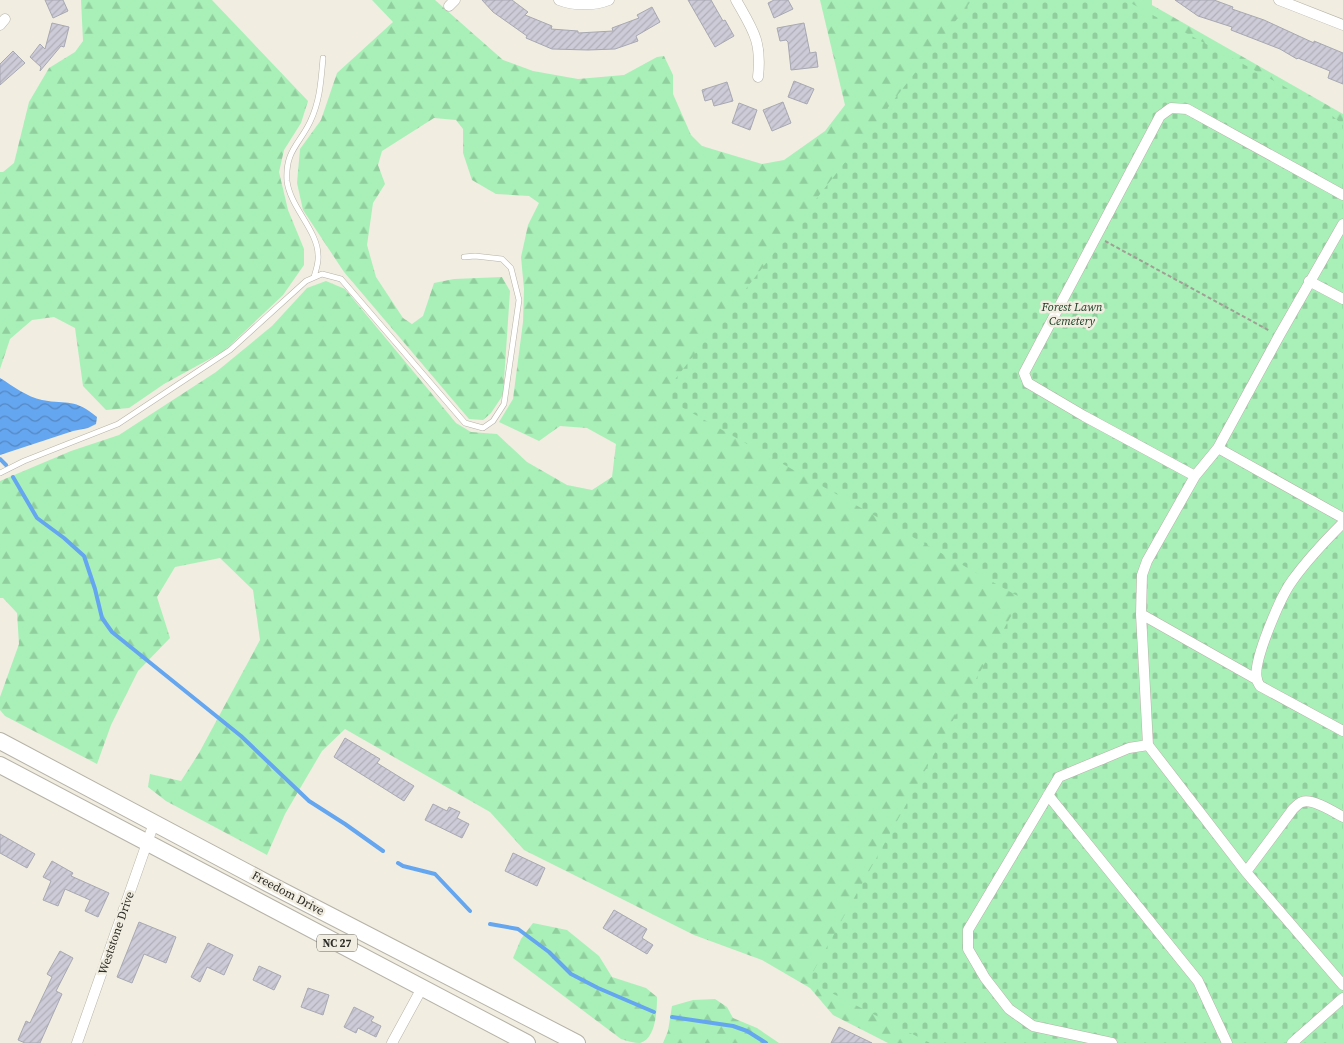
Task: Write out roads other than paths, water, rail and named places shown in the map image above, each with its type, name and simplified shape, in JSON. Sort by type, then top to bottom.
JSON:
[{"type":"main road","name":"Freedom Drive","points":[[0,742],[577,1043]]},
{"type":"main road","name":"Freedom Drive","points":[[0,764],[527,1043]]},
{"type":"street","points":[[560,0],[582,4],[609,0]]},
{"type":"street","points":[[736,0],[755,33],[760,58],[758,77]]},
{"type":"street","points":[[1280,0],[1343,25]]},
{"type":"street","points":[[1196,476],[1084,416],[1028,383],[1024,373],[1160,116],[1171,108],[1187,109],[1343,195]]},
{"type":"street","points":[[1343,224],[1218,448],[1196,476],[1147,561],[1142,575],[1141,614],[1148,745],[1246,872],[1343,985]]},
{"type":"street","points":[[1310,281],[1343,298]]},
{"type":"street","points":[[1218,448],[1343,518]]},
{"type":"street","points":[[1256,678],[1258,664],[1269,628],[1291,583],[1323,543],[1343,523]]},
{"type":"street","points":[[1141,614],[1256,678],[1260,686],[1343,732]]},
{"type":"street","points":[[1112,1043],[1033,1026],[1010,1009],[985,978],[968,949],[968,930],[1059,777],[1128,748],[1148,745]]},
{"type":"street","points":[[1048,795],[1198,981],[1227,1043]]},
{"type":"street","points":[[1246,872],[1293,809],[1302,802],[1310,801],[1343,817]]},
{"type":"street","name":"Weststone Drive","points":[[77,1043],[154,823]]},
{"type":"street","points":[[392,1043],[422,988]]},
{"type":"street","points":[[1292,1043],[1343,998]]},
{"type":"lane","points":[[314,278],[318,255],[316,243],[294,204],[287,182],[289,156],[310,123],[320,97],[323,58]]},
{"type":"lane","points":[[0,473],[24,461],[118,424],[230,350],[306,281],[322,274],[341,279],[465,423],[483,428],[494,420],[504,404],[519,300],[511,268],[502,258],[464,257]]},
{"type":"water","points":[[0,378],[36,399],[71,403],[82,407],[97,417],[96,424],[0,455]]},
{"type":"waterway","points":[[0,459],[6,465]]},
{"type":"waterway","points":[[13,477],[37,518],[84,556],[102,618],[112,632],[241,736],[309,801],[383,851]]},
{"type":"waterway","points":[[398,863],[435,874],[470,911]]},
{"type":"waterway","points":[[490,924],[518,929],[549,952],[571,974],[654,1012]]},
{"type":"waterway","points":[[672,1017],[733,1026],[747,1031],[766,1043]]},
{"type":"park label","name":"Forest Lawn Cemetery","points":[[1072,314]]}]
